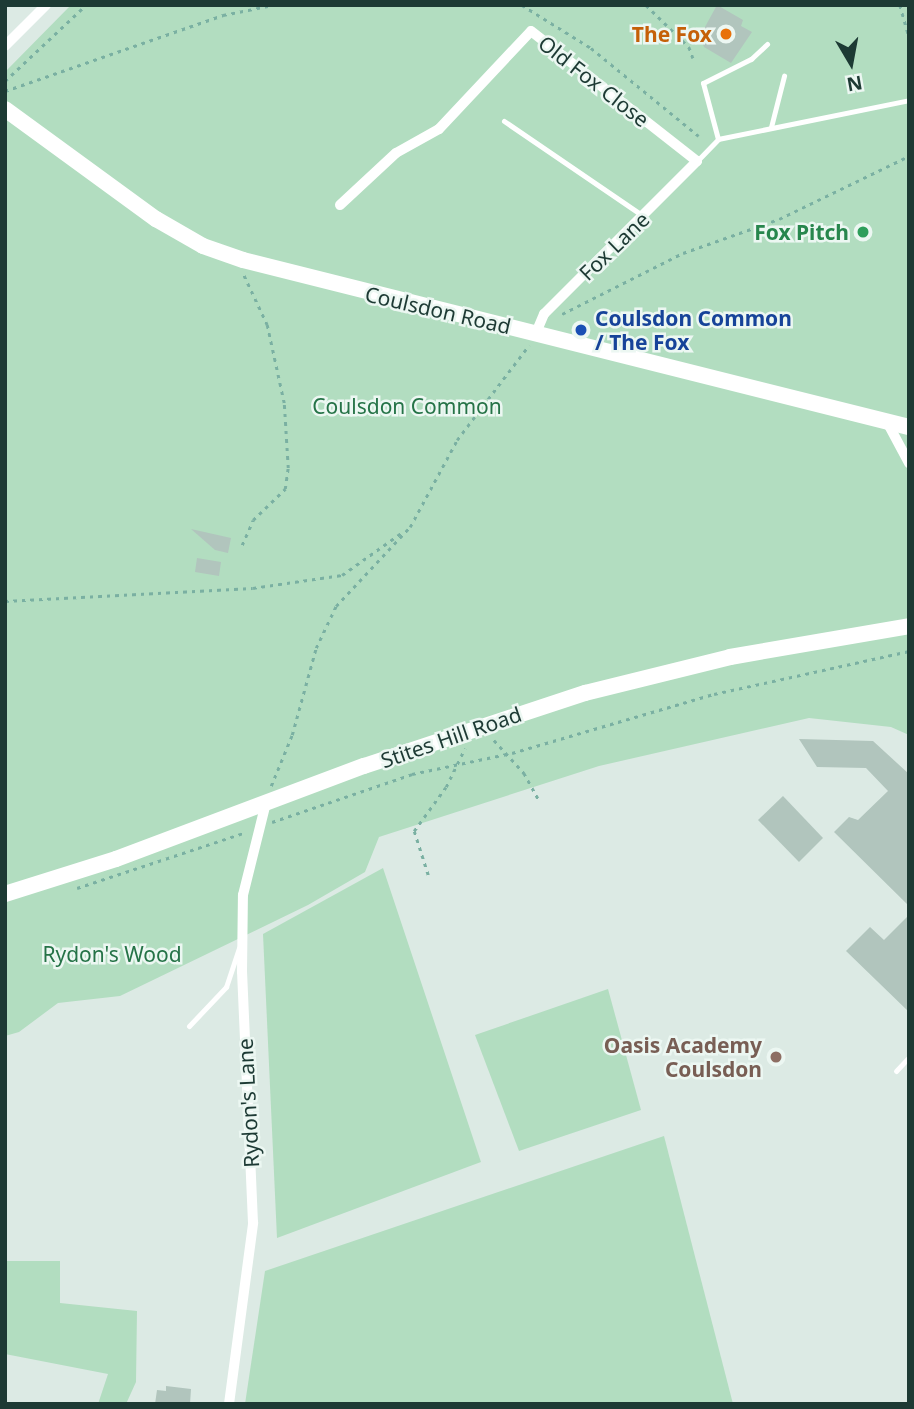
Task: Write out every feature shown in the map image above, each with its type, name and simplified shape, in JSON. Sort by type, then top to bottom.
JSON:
[{"type":"main road","name":"Coulsdon Road","points":[[5,109],[156,219],[203,246],[243,260],[537,330],[909,427]]},
{"type":"main road","name":"Stites Hill Road","points":[[5,894],[116,859],[488,724],[682,667],[909,626]]},
{"type":"street","points":[[5,46],[46,5]]},
{"type":"street","name":"Old Fox Close","points":[[341,205],[396,153],[439,129],[531,31],[697,161]]},
{"type":"street","name":"Fox Lane","points":[[537,330],[544,314],[645,217],[697,161]]},
{"type":"street","points":[[887,422],[909,463]]},
{"type":"street","name":"Rydon's Lane","points":[[229,1404],[253,1223],[241,942],[243,895],[266,803]]},
{"type":"lane","points":[[718,139],[703,83],[751,59],[767,44]]},
{"type":"lane","points":[[771,127],[784,76]]},
{"type":"lane","points":[[697,161],[718,139],[909,100]]},
{"type":"lane","points":[[504,121],[645,217]]},
{"type":"lane","points":[[189,1026],[226,987],[241,942]]},
{"type":"lane","points":[[896,1071],[909,1057]]},
{"type":"path","points":[[5,81],[86,5]]},
{"type":"path","points":[[5,91],[223,15],[273,5]]},
{"type":"path","points":[[522,5],[591,48],[699,136]]},
{"type":"path","points":[[646,5],[689,47],[693,58]]},
{"type":"path","points":[[900,5],[909,37]]},
{"type":"path","points":[[266,803],[292,735],[316,648],[336,606],[410,527],[457,440],[537,330],[683,253],[779,219],[909,156]]},
{"type":"path","points":[[242,545],[253,520],[285,489],[288,468],[284,403],[267,325],[248,290],[243,260]]},
{"type":"path","points":[[5,601],[253,588],[342,575],[410,527]]},
{"type":"path","points":[[73,889],[113,880],[412,774],[504,754],[714,694],[909,651]]},
{"type":"path","points":[[488,724],[504,754],[524,773],[539,800]]},
{"type":"path","points":[[428,875],[414,831],[457,764],[466,731]]},
{"type":"green space","name":"Coulsdon Common","points":[[71,5],[909,5],[909,735],[891,727],[809,718],[599,766],[379,837],[365,872],[308,905],[120,996],[58,1003],[19,1032],[5,1036],[5,72]]},
{"type":"green space","points":[[383,868],[481,1162],[277,1238],[263,934]]},
{"type":"green space","points":[[608,989],[641,1110],[519,1151],[475,1035]]},
{"type":"green space","points":[[664,1136],[733,1404],[245,1404],[265,1271]]},
{"type":"green space","points":[[5,1261],[60,1261],[60,1303],[137,1311],[136,1382],[126,1404],[98,1404],[108,1374],[5,1354]]},
{"type":"building","name":"The Fox","points":[[717,5],[743,20],[741,26],[752,32],[731,63],[704,47],[700,36]]},
{"type":"building","points":[[191,529],[231,538],[228,553],[215,550]]},
{"type":"building","points":[[197,558],[221,562],[219,576],[195,572]]},
{"type":"building","points":[[799,739],[873,741],[909,774],[909,906],[834,832],[849,817],[858,820],[888,791],[866,768],[817,767]]},
{"type":"building","points":[[783,796],[823,838],[799,862],[758,820]]},
{"type":"building","points":[[909,915],[909,1012],[846,951],[870,927],[884,940]]},
{"type":"building","points":[[166,1386],[191,1389],[190,1404],[155,1404],[157,1390],[166,1391]]},
{"type":"place","name":"The Fox","points":[[726,34]]},
{"type":"place","name":"Fox Pitch","points":[[863,232]]},
{"type":"place","name":"Coulsdon Common / The Fox","points":[[581,330]]},
{"type":"place","name":"Oasis Academy Coulsdon","points":[[776,1057]]},
{"type":"park label","name":"Rydon's Wood","points":[[112,954]]}]
